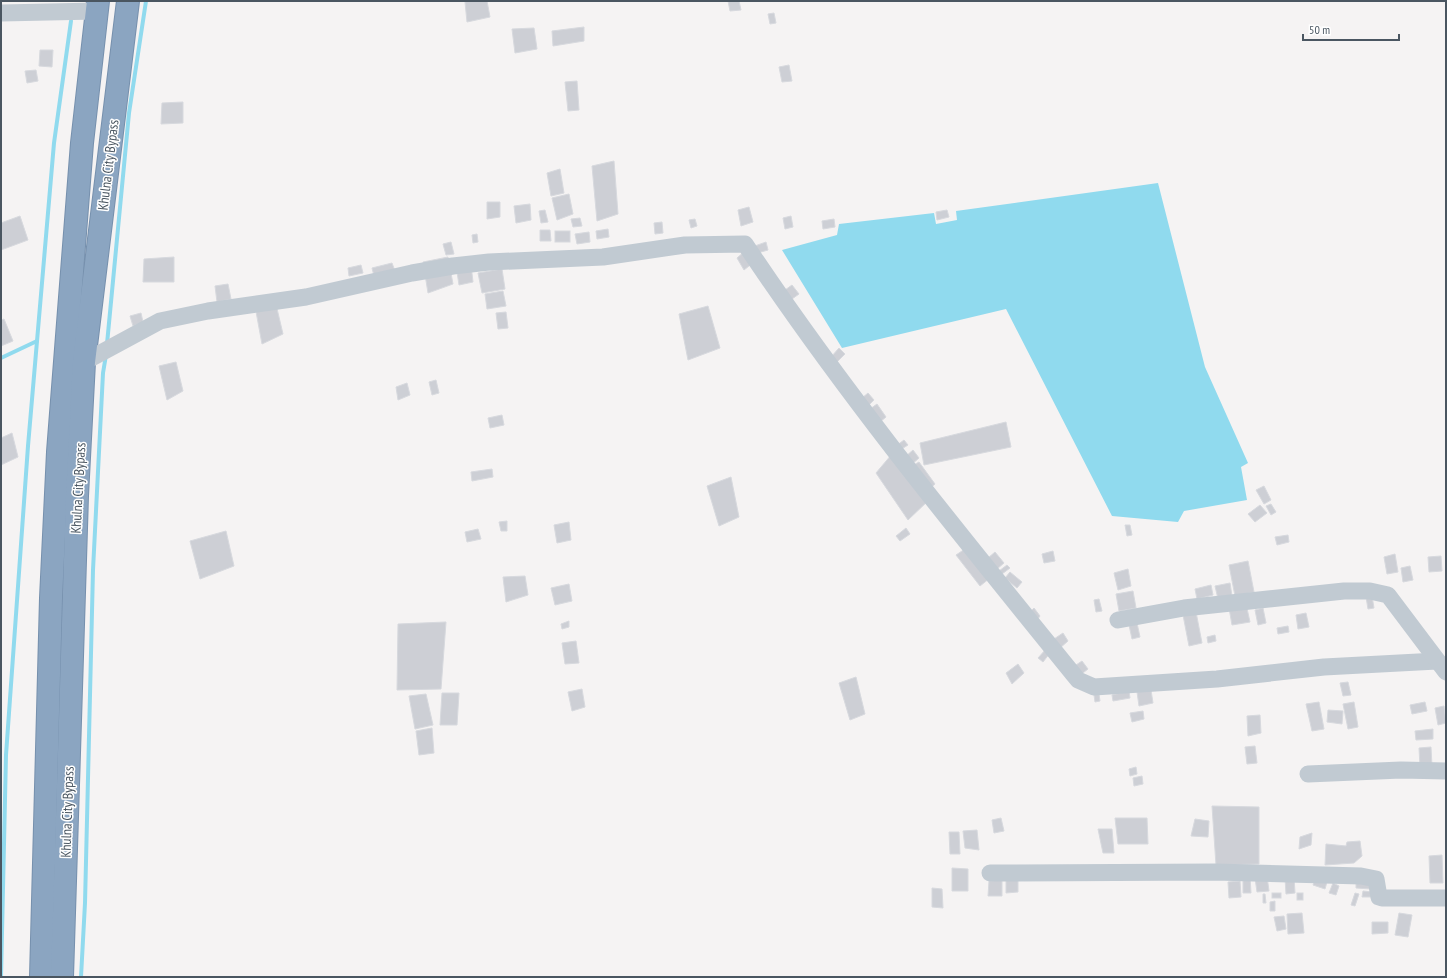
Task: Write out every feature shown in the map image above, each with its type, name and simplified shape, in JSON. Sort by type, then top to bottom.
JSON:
[{"type":"highway","name":"Khulna City Bypass","points":[[62,977],[76,504],[84,362],[128,1]]},
{"type":"highway","name":"Khulna City Bypass","points":[[41,977],[51,598],[58,452],[82,143],[98,6]]},
{"type":"street","points":[[1,13],[98,6]]},
{"type":"street","points":[[84,362],[160,321],[208,310],[306,296],[412,273],[489,262],[603,257],[685,245],[745,244],[795,319],[893,448],[1078,680],[1094,687],[1217,679],[1324,667],[1442,666]]},
{"type":"street","points":[[1118,620],[1184,608],[1344,592],[1370,591],[1388,595],[1442,666]]},
{"type":"street","points":[[1308,774],[1401,770],[1446,771]]},
{"type":"street","points":[[990,873],[1215,872],[1361,876],[1376,879],[1379,897],[1382,898],[1446,898]]},
{"type":"water","points":[[1158,183],[1205,367],[1248,463],[1241,467],[1247,500],[1184,511],[1178,522],[1112,516],[1006,309],[842,348],[782,250],[837,235],[839,224],[934,213],[936,224],[957,220],[956,211]]},
{"type":"building","points":[[487,1],[490,17],[467,22],[465,2]]},
{"type":"building","points":[[728,1],[739,1],[741,10],[730,11]]},
{"type":"building","points":[[774,13],[776,23],[770,24],[768,14]]},
{"type":"building","points":[[584,27],[584,41],[553,46],[552,31]]},
{"type":"building","points":[[534,28],[537,49],[515,53],[512,29]]},
{"type":"building","points":[[40,50],[53,50],[52,67],[39,66]]},
{"type":"building","points":[[789,65],[792,81],[782,82],[779,67]]},
{"type":"building","points":[[36,70],[38,81],[27,83],[25,71]]},
{"type":"building","points":[[577,81],[579,110],[568,111],[565,82]]},
{"type":"building","points":[[183,102],[183,123],[161,124],[162,103]]},
{"type":"building","points":[[614,161],[618,214],[597,221],[592,166]]},
{"type":"building","points":[[560,169],[564,193],[551,196],[547,173]]},
{"type":"building","points":[[569,194],[573,214],[557,220],[552,198]]},
{"type":"building","points":[[487,202],[500,202],[500,217],[487,219]]},
{"type":"building","points":[[530,204],[531,220],[516,223],[514,206]]},
{"type":"building","points":[[749,207],[753,222],[741,226],[738,210]]},
{"type":"building","points":[[545,210],[548,222],[541,223],[539,211]]},
{"type":"building","points":[[947,210],[949,217],[937,220],[936,212]]},
{"type":"building","points":[[20,216],[28,240],[1,250],[1,223]]},
{"type":"building","points":[[791,216],[793,227],[785,229],[783,218]]},
{"type":"building","points":[[580,218],[582,226],[573,227],[571,219]]},
{"type":"building","points":[[695,219],[697,226],[691,228],[689,220]]},
{"type":"building","points":[[834,219],[835,227],[823,229],[822,221]]},
{"type":"building","points":[[662,222],[663,233],[655,234],[654,223]]},
{"type":"building","points":[[608,229],[609,237],[597,239],[596,231]]},
{"type":"building","points":[[540,230],[550,230],[551,241],[540,241]]},
{"type":"building","points":[[555,231],[570,231],[570,242],[555,242]]},
{"type":"building","points":[[589,232],[590,242],[577,244],[575,234]]},
{"type":"building","points":[[477,234],[478,242],[473,243],[472,235]]},
{"type":"building","points":[[451,242],[454,254],[446,255],[443,244]]},
{"type":"building","points":[[766,242],[768,250],[754,254],[752,247]]},
{"type":"building","points":[[745,251],[754,262],[744,270],[737,258]]},
{"type":"building","points":[[174,257],[174,282],[143,282],[144,259]]},
{"type":"building","points":[[448,257],[453,284],[428,293],[423,262]]},
{"type":"building","points":[[470,257],[473,282],[459,285],[455,259]]},
{"type":"building","points":[[392,263],[395,271],[374,276],[372,268]]},
{"type":"building","points":[[361,265],[363,273],[349,276],[348,268]]},
{"type":"building","points":[[502,269],[505,289],[482,293],[478,273]]},
{"type":"building","points":[[228,284],[231,299],[217,302],[215,286]]},
{"type":"building","points":[[792,285],[799,294],[792,299],[785,290]]},
{"type":"building","points":[[503,291],[506,306],[487,309],[485,294]]},
{"type":"building","points":[[274,296],[283,334],[262,344],[254,301]]},
{"type":"building","points":[[708,306],[720,348],[688,360],[679,314]]},
{"type":"building","points":[[506,312],[508,328],[498,329],[496,313]]},
{"type":"building","points":[[141,313],[143,322],[133,326],[130,316]]},
{"type":"building","points":[[4,319],[13,341],[1,346],[1,320]]},
{"type":"building","points":[[839,348],[845,354],[837,362],[831,357]]},
{"type":"building","points":[[176,362],[183,391],[167,400],[159,366]]},
{"type":"building","points":[[436,380],[439,393],[432,395],[429,382]]},
{"type":"building","points":[[407,383],[410,395],[398,400],[396,387]]},
{"type":"building","points":[[868,393],[874,400],[869,405],[862,398]]},
{"type":"building","points":[[877,404],[886,417],[880,422],[870,409]]},
{"type":"building","points":[[502,415],[504,425],[490,428],[488,418]]},
{"type":"building","points":[[1006,422],[1011,447],[924,465],[920,443]]},
{"type":"building","points":[[12,433],[18,457],[1,465],[1,438]]},
{"type":"building","points":[[904,440],[908,445],[900,450],[896,446]]},
{"type":"building","points":[[913,450],[919,458],[911,465],[905,457]]},
{"type":"building","points":[[892,454],[929,500],[908,520],[876,473]]},
{"type":"building","points":[[919,462],[935,484],[929,489],[912,466]]},
{"type":"building","points":[[492,469],[493,477],[472,481],[471,472]]},
{"type":"building","points":[[731,477],[739,517],[719,526],[707,486]]},
{"type":"building","points":[[1264,486],[1271,500],[1264,504],[1256,490]]},
{"type":"building","points":[[1271,504],[1276,512],[1271,515],[1266,506]]},
{"type":"building","points":[[1260,505],[1267,513],[1255,522],[1248,514]]},
{"type":"building","points":[[507,521],[507,531],[501,531],[499,522]]},
{"type":"building","points":[[569,522],[571,540],[557,543],[554,525]]},
{"type":"building","points":[[1125,525],[1130,525],[1132,535],[1127,536]]},
{"type":"building","points":[[906,528],[910,534],[900,541],[896,536]]},
{"type":"building","points":[[478,529],[481,539],[467,542],[465,532]]},
{"type":"building","points":[[226,531],[234,566],[200,579],[190,541]]},
{"type":"building","points":[[1288,535],[1289,542],[1277,545],[1275,537]]},
{"type":"building","points":[[965,549],[990,578],[980,586],[956,555]]},
{"type":"building","points":[[1053,551],[1055,561],[1044,563],[1042,554]]},
{"type":"building","points":[[995,552],[1004,563],[997,569],[988,558]]},
{"type":"building","points":[[1395,554],[1398,572],[1387,574],[1384,557]]},
{"type":"building","points":[[1441,556],[1442,571],[1429,572],[1428,557]]},
{"type":"building","points":[[1248,561],[1254,592],[1235,596],[1229,565]]},
{"type":"building","points":[[1007,565],[1010,568],[1002,574],[999,571]]},
{"type":"building","points":[[1410,566],[1413,580],[1403,582],[1401,568]]},
{"type":"building","points":[[1128,569],[1131,586],[1118,590],[1114,573]]},
{"type":"building","points":[[1010,572],[1022,582],[1017,588],[1005,578]]},
{"type":"building","points":[[525,576],[528,595],[506,602],[503,577]]},
{"type":"building","points":[[1230,583],[1232,596],[1218,599],[1215,586]]},
{"type":"building","points":[[569,584],[572,601],[555,605],[551,588]]},
{"type":"building","points":[[1211,585],[1213,595],[1197,599],[1195,589]]},
{"type":"building","points":[[1133,591],[1136,608],[1119,611],[1116,594]]},
{"type":"building","points":[[1372,596],[1374,608],[1368,609],[1366,597]]},
{"type":"building","points":[[1099,599],[1102,611],[1096,612],[1094,600]]},
{"type":"building","points":[[1246,604],[1250,622],[1232,625],[1229,608]]},
{"type":"building","points":[[1034,608],[1040,616],[1037,620],[1030,612]]},
{"type":"building","points":[[1263,608],[1266,623],[1258,625],[1255,610]]},
{"type":"building","points":[[1196,612],[1202,643],[1189,646],[1183,615]]},
{"type":"building","points":[[1306,613],[1309,627],[1298,629],[1296,615]]},
{"type":"building","points":[[569,621],[569,627],[562,629],[561,624]]},
{"type":"building","points":[[446,622],[441,689],[397,690],[398,624]]},
{"type":"building","points":[[1137,623],[1140,637],[1132,639],[1129,625]]},
{"type":"building","points":[[1288,626],[1289,632],[1278,634],[1277,628]]},
{"type":"building","points":[[1063,633],[1068,641],[1060,648],[1054,639]]},
{"type":"building","points":[[1215,635],[1216,641],[1208,643],[1207,637]]},
{"type":"building","points":[[576,641],[579,663],[565,664],[562,643]]},
{"type":"building","points":[[1046,649],[1050,653],[1043,662],[1038,658]]},
{"type":"building","points":[[1082,661],[1088,669],[1079,676],[1073,667]]},
{"type":"building","points":[[1018,664],[1024,673],[1012,684],[1006,673]]},
{"type":"building","points":[[856,677],[865,714],[850,720],[839,683]]},
{"type":"building","points":[[1348,682],[1351,695],[1343,696],[1340,683]]},
{"type":"building","points":[[582,689],[585,707],[572,711],[568,692]]},
{"type":"building","points":[[1151,690],[1153,703],[1139,706],[1137,692]]},
{"type":"building","points":[[1129,691],[1130,698],[1113,701],[1112,695]]},
{"type":"building","points":[[442,693],[459,693],[457,725],[440,725]]},
{"type":"building","points":[[426,694],[433,725],[415,729],[409,696]]},
{"type":"building","points":[[1099,694],[1100,701],[1095,702],[1094,695]]},
{"type":"building","points":[[1319,702],[1324,729],[1312,731],[1306,704]]},
{"type":"building","points":[[1354,702],[1358,727],[1348,729],[1343,704]]},
{"type":"building","points":[[1425,702],[1427,711],[1412,714],[1410,705]]},
{"type":"building","points":[[1444,706],[1446,723],[1438,725],[1435,708]]},
{"type":"building","points":[[1328,710],[1343,711],[1342,724],[1327,722]]},
{"type":"building","points":[[1143,711],[1144,719],[1132,722],[1130,713]]},
{"type":"building","points":[[1260,715],[1261,733],[1248,736],[1247,716]]},
{"type":"building","points":[[432,728],[434,753],[419,755],[416,731]]},
{"type":"building","points":[[1433,729],[1433,739],[1416,740],[1415,731]]},
{"type":"building","points":[[1255,746],[1257,763],[1247,764],[1245,747]]},
{"type":"building","points":[[1431,747],[1432,766],[1420,767],[1419,748]]},
{"type":"building","points":[[1136,767],[1137,774],[1130,776],[1129,769]]},
{"type":"building","points":[[1142,776],[1143,784],[1134,786],[1133,778]]},
{"type":"building","points":[[1212,806],[1259,807],[1259,864],[1216,865]]},
{"type":"building","points":[[1001,818],[1004,831],[994,833],[992,820]]},
{"type":"building","points":[[1115,818],[1147,818],[1148,844],[1118,844]]},
{"type":"building","points":[[1195,819],[1209,821],[1208,837],[1191,836]]},
{"type":"building","points":[[1098,829],[1112,829],[1114,853],[1103,853]]},
{"type":"building","points":[[977,830],[979,850],[965,848],[963,831]]},
{"type":"building","points":[[949,832],[959,832],[960,854],[950,854]]},
{"type":"building","points":[[1312,833],[1311,845],[1299,849],[1300,837]]},
{"type":"building","points":[[1360,841],[1362,856],[1354,863],[1325,865],[1326,844],[1346,846],[1347,842]]},
{"type":"building","points":[[1442,855],[1443,883],[1430,883],[1429,856]]},
{"type":"building","points":[[952,868],[968,869],[968,891],[952,891]]},
{"type":"building","points":[[1018,875],[1018,892],[1006,893],[1006,876]]},
{"type":"building","points":[[1243,876],[1250,876],[1251,893],[1243,893]]},
{"type":"building","points":[[1267,876],[1269,891],[1257,892],[1255,878]]},
{"type":"building","points":[[1294,877],[1295,893],[1286,894],[1285,878]]},
{"type":"building","points":[[1316,878],[1327,882],[1325,889],[1313,885]]},
{"type":"building","points":[[1356,879],[1372,880],[1371,889],[1356,888]]},
{"type":"building","points":[[1002,880],[1002,896],[988,896],[989,881]]},
{"type":"building","points":[[1240,881],[1241,897],[1229,898],[1228,882]]},
{"type":"building","points":[[1333,883],[1339,886],[1336,895],[1329,893]]},
{"type":"building","points":[[932,888],[942,889],[943,908],[932,907]]},
{"type":"building","points":[[1363,891],[1372,892],[1372,897],[1362,897]]},
{"type":"building","points":[[1272,893],[1281,893],[1281,898],[1272,898]]},
{"type":"building","points":[[1297,893],[1303,893],[1303,900],[1297,900]]},
{"type":"building","points":[[1355,893],[1359,894],[1355,906],[1351,905]]},
{"type":"building","points":[[1263,894],[1265,894],[1266,903],[1263,903]]},
{"type":"building","points":[[1275,901],[1275,911],[1270,911],[1270,902]]},
{"type":"building","points":[[1302,913],[1304,933],[1288,934],[1287,914]]},
{"type":"building","points":[[1399,913],[1412,915],[1408,937],[1395,935]]},
{"type":"building","points":[[1284,916],[1286,929],[1277,931],[1274,917]]},
{"type":"building","points":[[1372,922],[1388,922],[1388,933],[1372,934]]},
{"type":"waterway","points":[[107,344],[129,113],[146,1]]},
{"type":"waterway","points":[[1,977],[6,755],[28,446],[54,143],[71,21]]},
{"type":"waterway","points":[[1,358],[37,341]]},
{"type":"waterway","points":[[81,977],[85,903],[93,570],[103,373],[106,355]]}]
